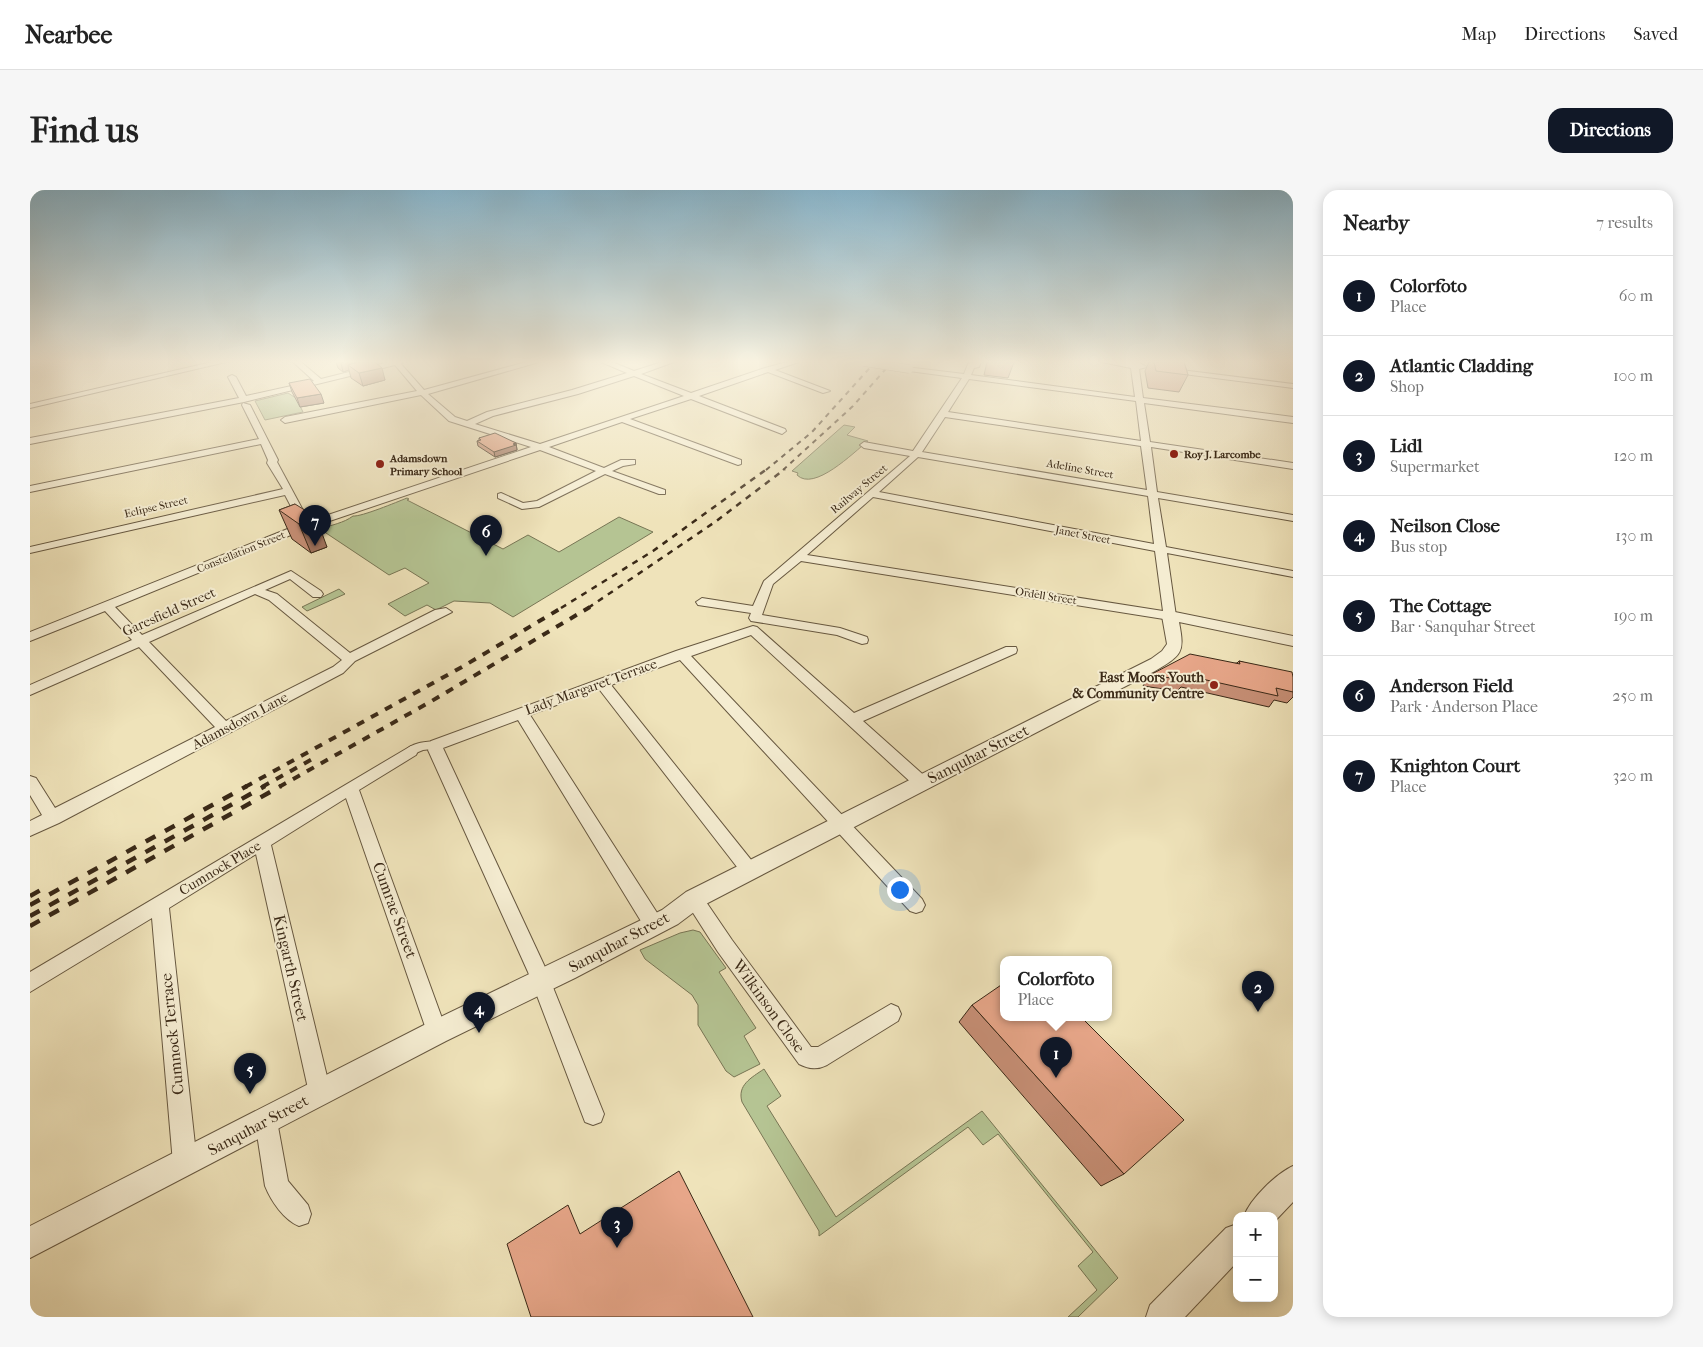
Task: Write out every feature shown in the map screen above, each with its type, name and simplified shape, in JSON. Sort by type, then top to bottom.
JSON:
[{"type":"street","points":[[30,441],[176,415]]},
{"type":"street","points":[[251,415],[273,460],[272,462],[275,464],[300,514]]},
{"type":"street","points":[[285,420],[311,415]]},
{"type":"street","points":[[446,415],[450,418],[540,447],[662,492]]},
{"type":"street","points":[[468,424],[490,415]]},
{"type":"street","name":"Constellation Street","points":[[30,637],[299,528],[635,415]]},
{"type":"street","points":[[739,415],[782,431]]},
{"type":"street","name":"Railway Street","points":[[755,619],[765,586],[917,454],[944,415]]},
{"type":"street","points":[[948,415],[1293,466]]},
{"type":"street","points":[[1142,415],[1170,616]]},
{"type":"street","points":[[1252,415],[1293,420]]},
{"type":"street","points":[[622,419],[738,462]]},
{"type":"street","points":[[30,489],[264,441]]},
{"type":"street","name":"Adeline Street","points":[[864,445],[1293,518]]},
{"type":"street","points":[[501,496],[522,506],[539,504],[621,463],[632,462]]},
{"type":"street","name":"Eclipse Street","points":[[30,550],[288,491]]},
{"type":"street","name":"Janet Street","points":[[872,494],[1293,574]]},
{"type":"street","name":"Ordell Street","points":[[798,557],[1170,616],[1293,641]]},
{"type":"street","name":"Garesfield Street","points":[[30,690],[291,574],[317,594]]},
{"type":"street","points":[[255,590],[273,597],[349,659]]},
{"type":"street","points":[[702,602],[755,619],[840,632],[862,640]]},
{"type":"street","points":[[107,606],[225,729]]},
{"type":"street","name":"Adamsdown Lane","points":[[30,829],[338,670],[349,659],[439,613],[446,612]]},
{"type":"street","name":"Sanquhar Street","points":[[30,1242],[438,1032],[670,917],[694,899],[1167,657],[1174,644],[1170,616]]},
{"type":"street","points":[[755,619],[852,720],[922,783]]},
{"type":"street","name":"Lady Margaret Terrace","points":[[435,748],[521,713],[681,654],[755,619]]},
{"type":"street","points":[[852,720],[1011,650]]},
{"type":"street","points":[[681,654],[916,905]]},
{"type":"street","points":[[602,683],[750,871]]},
{"type":"street","points":[[521,713],[654,925]]},
{"type":"street","points":[[411,751],[421,746],[435,748],[537,971],[593,1114]]},
{"type":"street","name":"Cumnock Place","points":[[30,983],[411,751]]},
{"type":"street","points":[[30,782],[53,818]]},
{"type":"street","name":"Cumrae Street","points":[[351,789],[438,1032]]},
{"type":"street","name":"Kingarth Street","points":[[262,843],[320,1092]]},
{"type":"street","name":"Wilkinson Close","points":[[694,899],[725,946],[806,1057],[820,1058],[891,1014]]},
{"type":"street","name":"Cumnock Terrace","points":[[160,905],[185,1163]]},
{"type":"street","points":[[266,1121],[277,1186],[299,1214]]},
{"type":"street","points":[[1264,1212],[1293,1181]]},
{"type":"street","points":[[1172,1314],[1233,1244]]},
{"type":"green space","points":[[262,415],[291,415],[265,420]]},
{"type":"green space","points":[[844,425],[855,427],[847,435],[868,441],[833,469],[813,479],[804,479],[797,475],[798,473],[792,471]]},
{"type":"green space","points":[[407,498],[409,499],[407,500],[503,549],[528,535],[559,552],[619,517],[653,532],[513,617],[490,603],[454,601],[436,610],[427,605],[405,616],[388,604],[429,583],[405,568],[389,575],[320,529]]},
{"type":"green space","points":[[339,589],[345,594],[307,611],[302,607]]},
{"type":"green space","points":[[693,930],[700,932],[726,968],[719,972],[756,1028],[744,1036],[760,1064],[734,1077],[726,1071],[698,1025],[698,1005],[692,995],[645,959],[640,950],[680,933]]},
{"type":"green space","points":[[764,1069],[781,1096],[767,1106],[836,1217],[982,1111],[1118,1278],[1078,1317],[1068,1317],[1097,1290],[1078,1266],[1093,1252],[998,1134],[983,1145],[968,1127],[819,1236],[819,1231],[742,1102],[741,1091],[743,1086]]},
{"type":"building","points":[[495,433],[516,443],[513,444],[516,445],[494,452],[477,441],[481,440],[479,438]]},
{"type":"building","points":[[295,504],[316,517],[299,524],[279,510]]},
{"type":"building","points":[[1190,654],[1240,664],[1239,661],[1292,672],[1293,692],[1276,688],[1278,696],[1184,675],[1185,680],[1150,675]]},
{"type":"building","points":[[1000,986],[1000,1021],[1085,1021],[1184,1120],[1124,1174],[972,1005]]},
{"type":"building","points":[[679,1171],[753,1317],[531,1317],[507,1244],[568,1205],[580,1234]]},
{"type":"railway","points":[[766,470],[812,432],[828,415]]},
{"type":"railway","points":[[783,470],[844,415]]},
{"type":"railway","points":[[561,608],[653,551],[767,469]]},
{"type":"railway","points":[[588,608],[715,522],[785,469]]},
{"type":"railway","points":[[245,787],[462,667],[563,607]]},
{"type":"railway","points":[[279,787],[430,702],[590,607]]},
{"type":"railway","points":[[262,787],[316,757]]},
{"type":"railway","points":[[30,905],[247,786]]},
{"type":"railway","points":[[30,916],[265,786]]},
{"type":"railway","points":[[30,926],[281,786]]},
{"type":"railway","points":[[30,896],[48,886]]},
{"type":"place","name":"Roy J. Larcombe","points":[[1174,454]]},
{"type":"place","name":"Adamsdown Primary School","points":[[380,464]]},
{"type":"place","name":"Knighton Court","points":[[315,546]]},
{"type":"place","name":"Anderson Field","points":[[486,556]]},
{"type":"place","name":"East Moors Youth & Community Centre","points":[[1214,685]]},
{"type":"place","name":"Atlantic Cladding","points":[[1258,1012]]},
{"type":"place","name":"Neilson Close","points":[[479,1033]]},
{"type":"place","name":"Colorfoto","points":[[1056,1078]]},
{"type":"place","name":"The Cottage","points":[[250,1094]]},
{"type":"place","name":"Lidl","points":[[617,1248]]}]
